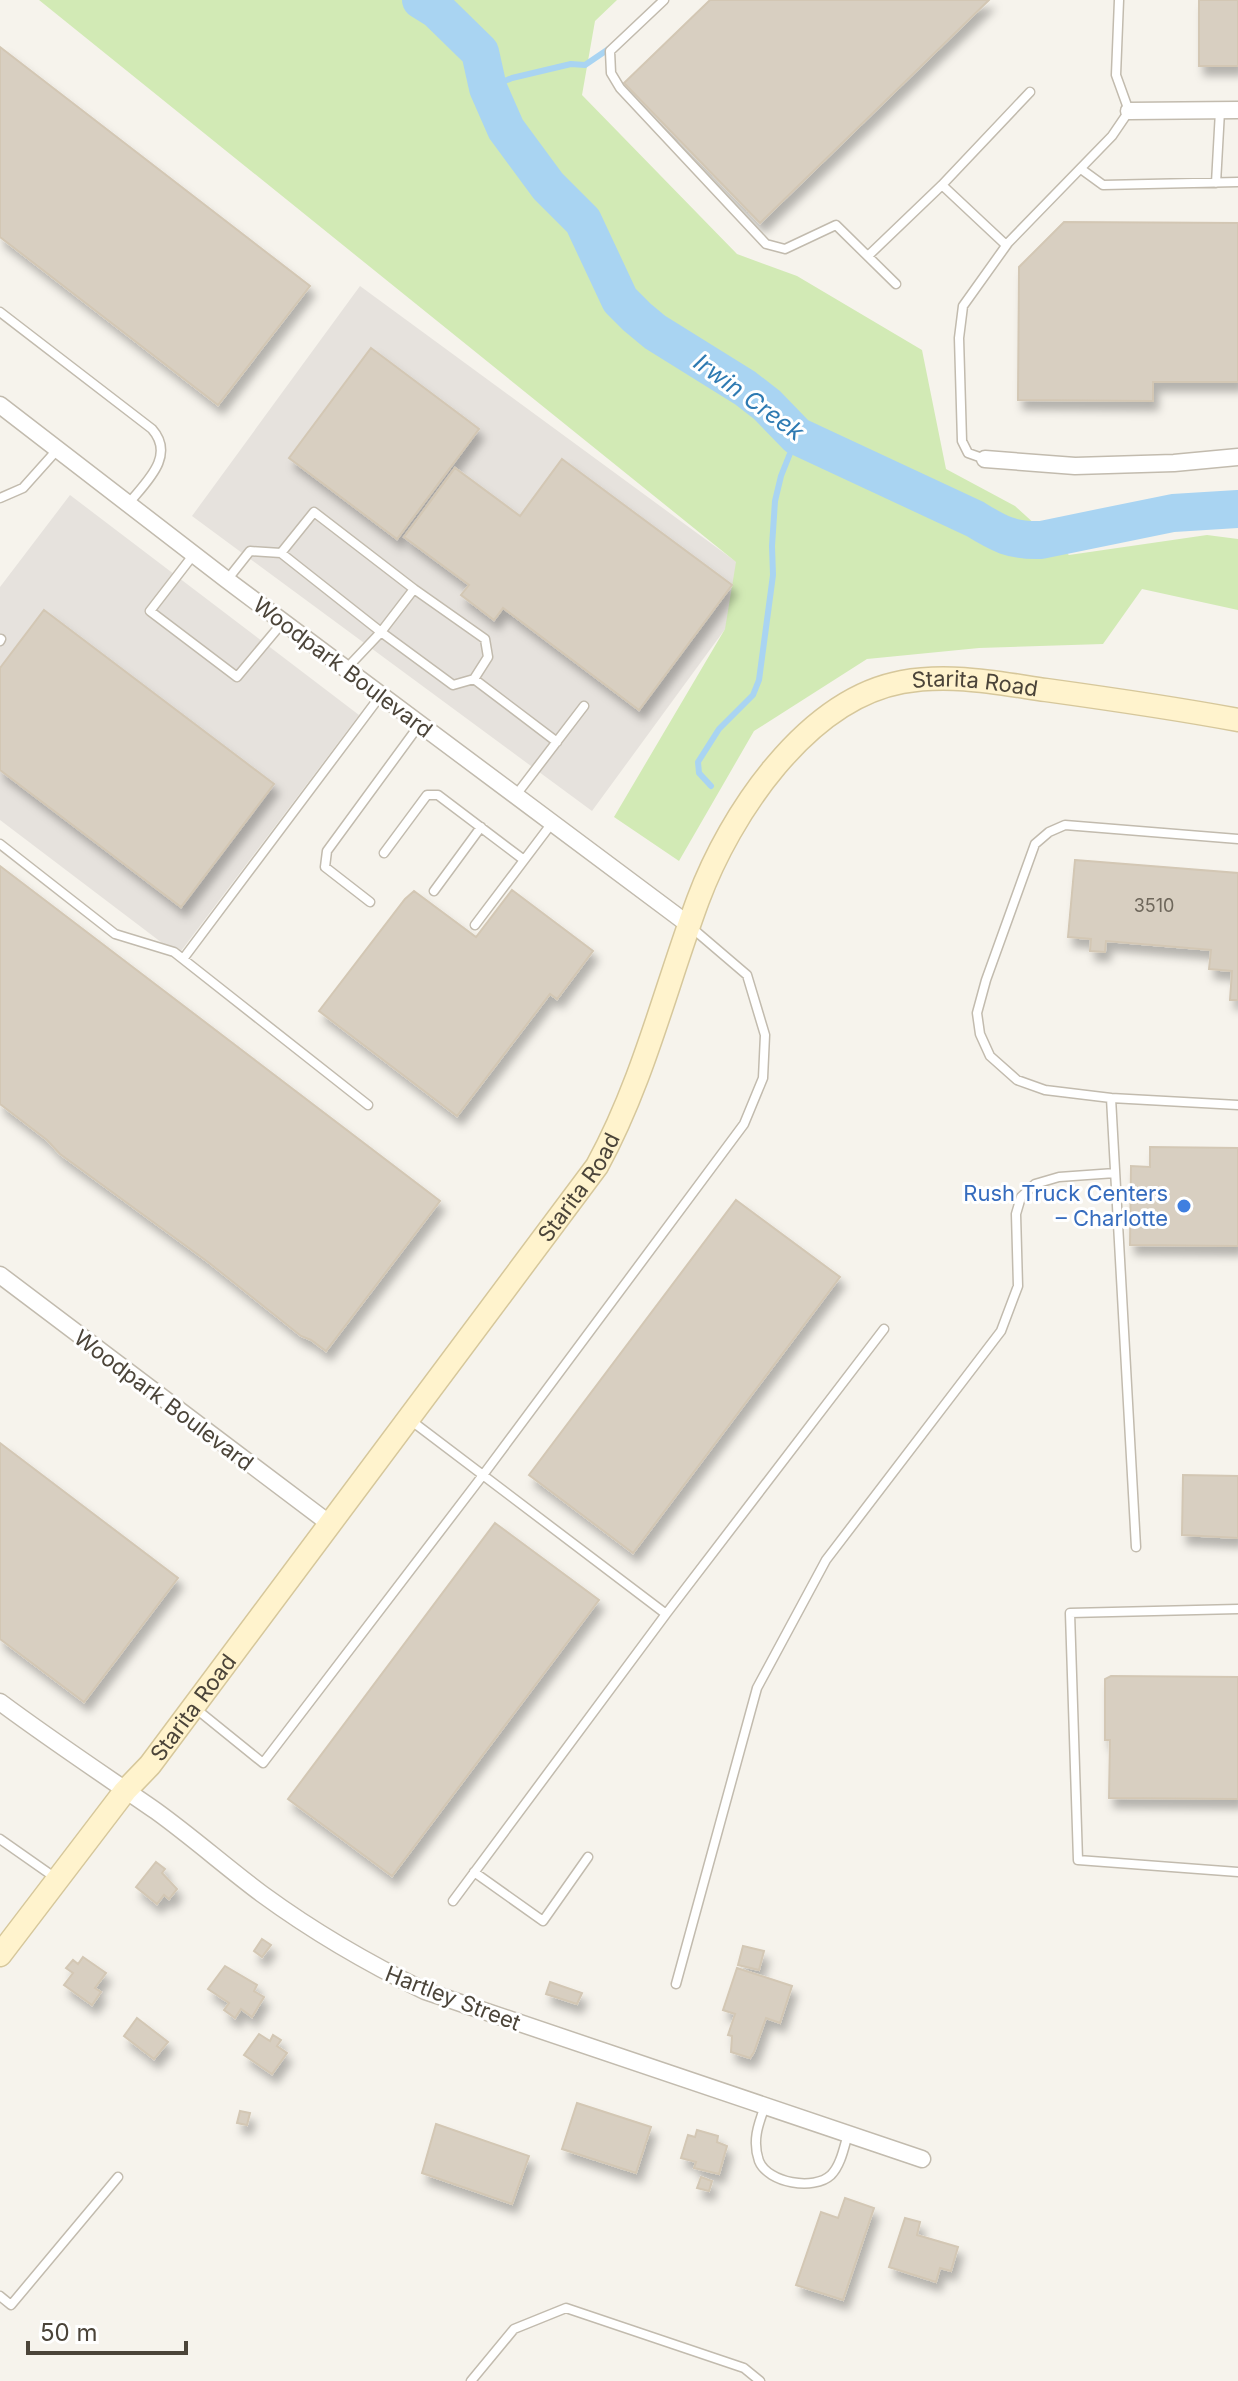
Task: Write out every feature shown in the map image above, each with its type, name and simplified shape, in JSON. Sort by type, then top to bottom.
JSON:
[{"type":"street","points":[[1129,111],[1238,110]]},
{"type":"street","name":"Woodpark Boulevard","points":[[0,405],[227,580],[689,925]]},
{"type":"street","points":[[985,459],[1075,466],[1174,463],[1238,457]]},
{"type":"street","name":"Starita Road","points":[[0,1955],[125,1791],[150,1765],[597,1166],[627,1108],[713,861],[735,822],[788,752],[820,723],[852,701],[883,687],[933,678],[967,679],[1238,720]]},
{"type":"street","name":"Woodpark Boulevard","points":[[0,1275],[330,1524]]},
{"type":"street","name":"Hartley Street","points":[[0,1702],[157,1812],[285,1910],[371,1965],[425,1991],[922,2159]]},
{"type":"lane","points":[[664,0],[610,51],[611,73],[620,88],[766,244],[785,249],[836,225],[896,284]]},
{"type":"lane","points":[[985,459],[968,453],[962,441],[959,338],[963,306],[1008,243],[1112,136],[1129,111],[1116,75],[1119,0]]},
{"type":"lane","points":[[868,256],[942,185],[1030,92]]},
{"type":"lane","points":[[1216,183],[1220,110]]},
{"type":"lane","points":[[1081,169],[1103,185],[1238,182]]},
{"type":"lane","points":[[942,185],[1008,243]]},
{"type":"lane","points":[[0,312],[152,429],[160,439],[162,453],[154,473],[129,503]]},
{"type":"lane","points":[[0,498],[23,488],[58,449]]},
{"type":"lane","points":[[227,580],[250,551],[281,553],[453,685],[474,679],[488,657],[485,639],[314,512],[281,553]]},
{"type":"lane","points":[[194,554],[150,611],[224,668],[237,677],[283,622]]},
{"type":"lane","points":[[346,669],[381,632],[414,589]]},
{"type":"lane","points":[[474,679],[557,742]]},
{"type":"lane","points":[[183,959],[381,695]]},
{"type":"lane","points":[[516,796],[584,706]]},
{"type":"lane","points":[[370,902],[325,867],[327,851],[420,724]]},
{"type":"lane","points":[[384,853],[427,795],[438,795],[524,860]]},
{"type":"lane","points":[[475,925],[552,823]]},
{"type":"lane","points":[[1238,839],[1065,825],[1049,832],[1035,844],[977,1013],[980,1034],[990,1056],[1017,1080],[1045,1090],[1111,1098],[1238,1105]]},
{"type":"lane","points":[[434,891],[481,827]]},
{"type":"lane","points":[[0,844],[115,934],[174,952],[368,1105]]},
{"type":"lane","points":[[193,1707],[263,1763],[483,1475],[744,1124],[763,1078],[765,1035],[747,975],[689,925]]},
{"type":"lane","points":[[1111,1098],[1136,1547]]},
{"type":"lane","points":[[676,1984],[757,1688],[826,1560],[1001,1331],[1018,1286],[1016,1214],[1021,1197],[1035,1184],[1059,1177],[1115,1173]]},
{"type":"lane","points":[[453,1901],[666,1614],[884,1329]]},
{"type":"lane","points":[[409,1418],[666,1614]]},
{"type":"lane","points":[[1238,1609],[1070,1613],[1078,1860],[1238,1872]]},
{"type":"lane","points":[[0,1839],[57,1880]]},
{"type":"lane","points":[[474,1872],[543,1921],[588,1857]]},
{"type":"lane","points":[[765,2106],[756,2130],[755,2144],[760,2165],[775,2176],[799,2183],[818,2182],[831,2175],[839,2163],[848,2134]]},
{"type":"lane","points":[[0,2296],[11,2305],[118,2177]]},
{"type":"lane","points":[[471,2381],[514,2329],[566,2308],[744,2368],[760,2381]]},
{"type":"shaded area","points":[[360,286],[761,580],[592,811],[192,516]]},
{"type":"shaded area","points":[[70,495],[359,715],[178,955],[0,820],[0,587]]},
{"type":"green space","points":[[39,0],[617,0],[595,21],[582,95],[737,254],[797,276],[922,350],[946,469],[1015,506],[1069,555],[1207,535],[1238,539],[1238,610],[1142,589],[1103,644],[979,648],[867,659],[754,731],[679,861],[614,817],[725,629],[736,562]]},
{"type":"building","points":[[710,0],[989,0],[760,223],[624,83]]},
{"type":"building","points":[[1199,0],[1238,0],[1238,66],[1199,66]]},
{"type":"building","points":[[0,47],[310,286],[218,405],[0,237]]},
{"type":"building","points":[[1064,222],[1238,223],[1238,382],[1153,382],[1153,401],[1018,400],[1019,267]]},
{"type":"building","points":[[371,348],[479,429],[397,539],[289,458]]},
{"type":"building","points":[[562,459],[732,585],[639,710],[503,608],[494,620],[461,595],[469,585],[404,537],[455,468],[520,516]]},
{"type":"building","points":[[44,610],[274,784],[181,907],[0,770],[0,668]]},
{"type":"building","points":[[1075,860],[1238,873],[1238,1000],[1230,1000],[1232,971],[1209,969],[1211,950],[1106,941],[1105,952],[1090,951],[1091,939],[1068,937]]},
{"type":"building","points":[[0,866],[440,1201],[326,1351],[301,1336],[208,1262],[60,1154],[47,1140],[0,1104]]},
{"type":"building","points":[[512,890],[593,951],[557,999],[550,994],[457,1116],[319,1011],[414,891],[476,937]]},
{"type":"building","name":"Rush Truck Centers – Charlotte","points":[[1150,1147],[1238,1148],[1238,1246],[1130,1245],[1131,1166],[1150,1167]]},
{"type":"building","points":[[736,1200],[840,1277],[633,1553],[529,1475]]},
{"type":"building","points":[[0,1443],[178,1578],[84,1702],[0,1639]]},
{"type":"building","points":[[1183,1475],[1238,1476],[1238,1538],[1182,1535]]},
{"type":"building","points":[[495,1523],[599,1600],[392,1876],[288,1799]]},
{"type":"building","points":[[1111,1676],[1238,1677],[1238,1799],[1109,1798],[1110,1740],[1105,1740],[1105,1679]]},
{"type":"building","points":[[156,1862],[165,1869],[162,1873],[177,1889],[169,1899],[164,1895],[157,1904],[136,1887]]},
{"type":"building","points":[[262,1939],[271,1945],[262,1957],[254,1951]]},
{"type":"building","points":[[743,1946],[764,1951],[759,1970],[738,1965]]},
{"type":"building","points":[[83,1957],[106,1973],[95,1988],[101,1992],[92,2005],[64,1985],[73,1973],[66,1968],[73,1960],[78,1964]]},
{"type":"building","points":[[225,1966],[257,1985],[254,1991],[264,1997],[252,2017],[241,2009],[235,2018],[224,2010],[229,2003],[208,1989]]},
{"type":"building","points":[[737,1968],[792,1986],[780,2023],[766,2018],[750,2058],[731,2052],[732,2036],[728,2035],[735,2014],[723,2010]]},
{"type":"building","points":[[550,1982],[582,1993],[577,2004],[546,1994]]},
{"type":"building","points":[[137,2018],[168,2042],[154,2059],[124,2036]]},
{"type":"building","points":[[259,2034],[270,2041],[273,2035],[281,2040],[277,2046],[287,2053],[272,2074],[244,2055]]},
{"type":"building","points":[[577,2103],[651,2127],[636,2173],[562,2149]]},
{"type":"building","points":[[240,2111],[250,2113],[247,2125],[237,2123]]},
{"type":"building","points":[[436,2124],[529,2156],[512,2204],[422,2173]]},
{"type":"building","points":[[697,2130],[718,2136],[717,2142],[727,2146],[719,2174],[694,2168],[696,2162],[681,2158],[688,2135],[695,2137]]},
{"type":"building","points":[[701,2177],[712,2181],[709,2191],[697,2188]]},
{"type":"building","points":[[845,2198],[874,2208],[843,2300],[796,2285],[821,2212],[838,2218]]},
{"type":"building","points":[[905,2218],[920,2222],[917,2235],[958,2247],[951,2271],[940,2268],[936,2282],[889,2267]]},
{"type":"waterway","name":"Irwin Creek","points":[[421,0],[437,10],[480,52],[488,88],[506,129],[548,186],[583,221],[620,300],[655,332],[745,388],[767,405],[797,436],[1014,538],[1041,540],[1173,513],[1238,509]]},
{"type":"waterway","points":[[488,88],[512,78],[571,64],[585,65],[610,48]]},
{"type":"waterway","points":[[711,786],[699,773],[698,762],[719,729],[753,695],[759,680],[773,575],[775,501],[797,436]]},
{"type":"place","name":"Rush Truck Centers – Charlotte","points":[[1184,1206]]}]
